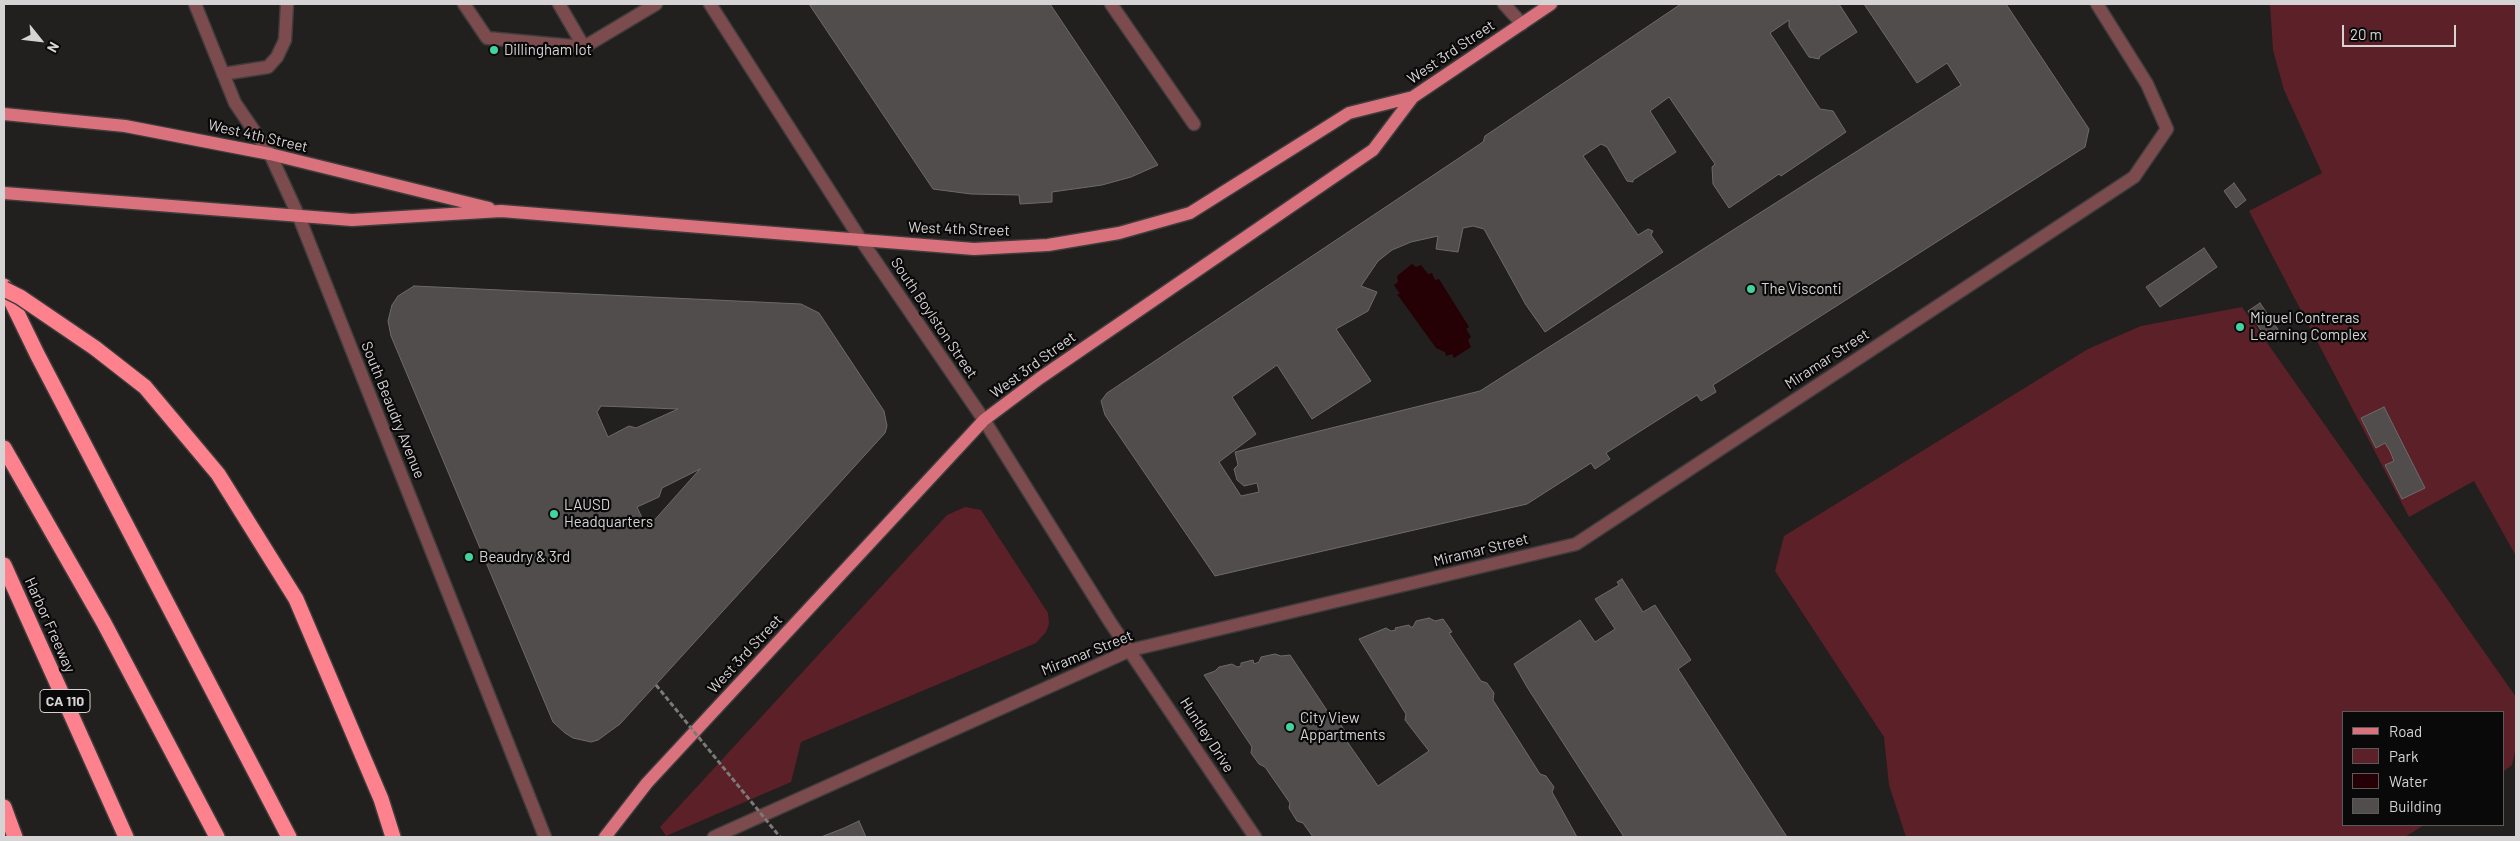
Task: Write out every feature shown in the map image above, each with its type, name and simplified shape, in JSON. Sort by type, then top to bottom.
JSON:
[{"type":"highway","points":[[4,287],[95,348],[145,387],[218,474],[296,599],[382,799],[393,837]]},
{"type":"highway","points":[[4,287],[37,354],[289,837]]},
{"type":"highway","points":[[4,448],[104,623],[217,837]]},
{"type":"highway","name":"Harbor Freeway","points":[[4,565],[126,837]]},
{"type":"highway","points":[[4,807],[15,837]]},
{"type":"main road","name":"West 3rd Street","points":[[605,837],[647,784],[984,420],[1046,374],[1374,150],[1413,97],[1551,4]]},
{"type":"main road","name":"West 4th Street","points":[[4,194],[352,220],[501,211],[974,248],[1048,245],[1119,233],[1190,213],[1349,113],[1413,97]]},
{"type":"main road","name":"West 4th Street","points":[[4,114],[126,126],[270,154],[501,211]]},
{"type":"street","name":"South Beaudry Avenue","points":[[196,4],[235,103],[270,154],[299,217],[545,837]]},
{"type":"street","points":[[223,74],[268,67],[277,57],[285,40],[286,4]]},
{"type":"street","points":[[464,4],[487,38],[584,47],[656,4]]},
{"type":"street","points":[[559,4],[584,47]]},
{"type":"street","name":"South Boylston Street","points":[[710,4],[861,240],[984,420],[1131,650]]},
{"type":"street","points":[[1111,4],[1194,124]]},
{"type":"street","points":[[1504,4],[1522,24]]},
{"type":"street","name":"Miramar Street","points":[[714,837],[1131,650],[1576,544],[2134,177],[2167,129],[2147,84],[2096,4]]},
{"type":"street","name":"Huntley Drive","points":[[1131,650],[1255,837]]},
{"type":"path","points":[[656,685],[780,837]]},
{"type":"green space","points":[[2270,4],[2516,4],[2516,556],[2474,481],[2409,517],[2249,211],[2322,173],[2284,90],[2273,50]]},
{"type":"green space","points":[[2242,307],[2516,697],[2516,747],[2512,765],[2505,770],[2505,711],[2342,711],[2342,826],[2422,826],[2405,837],[1906,837],[1889,785],[1884,737],[1775,571],[1784,536],[2088,349],[2141,326]]},
{"type":"green space","points":[[965,507],[981,510],[1048,613],[1049,624],[1046,632],[1036,643],[801,742],[791,782],[666,836],[660,827],[947,515]]},
{"type":"water","points":[[1412,264],[1416,267],[1421,265],[1428,274],[1432,273],[1435,280],[1439,279],[1469,327],[1466,329],[1471,337],[1468,340],[1471,347],[1454,358],[1452,354],[1446,356],[1445,352],[1436,348],[1397,294],[1400,294],[1394,285],[1398,282],[1397,276]]},
{"type":"building","points":[[809,4],[1050,4],[1158,165],[1131,177],[1102,185],[1052,192],[1052,202],[1020,204],[1019,195],[971,194],[933,189]]},
{"type":"building","name":"The Visconti","points":[[1681,4],[1839,4],[1857,32],[1820,56],[1819,59],[1809,57],[1789,27],[1789,20],[1770,33],[1820,109],[1833,111],[1846,132],[1729,208],[1713,184],[1712,167],[1715,164],[1669,97],[1650,111],[1676,152],[1633,180],[1633,182],[1627,181],[1607,147],[1601,144],[1583,156],[1638,235],[1648,229],[1653,231],[1651,235],[1663,252],[1545,332],[1526,305],[1484,229],[1473,226],[1463,228],[1458,252],[1436,249],[1438,236],[1411,242],[1392,250],[1378,261],[1361,286],[1377,292],[1368,311],[1336,329],[1371,381],[1312,419],[1277,365],[1232,397],[1256,434],[1219,462],[1241,496],[1259,492],[1257,483],[1244,486],[1237,480],[1234,469],[1238,465],[1235,452],[1480,391],[1961,85],[1947,63],[1917,83],[1864,4],[2006,4],[2089,129],[2085,147],[1713,385],[1716,392],[1701,401],[1697,395],[1606,453],[1610,459],[1595,469],[1591,463],[1527,504],[1215,576],[1105,415],[1101,401],[1107,393],[1483,142],[1485,136]]},
{"type":"building","points":[[2234,183],[2246,200],[2236,208],[2224,191]]},
{"type":"building","points":[[2204,248],[2217,267],[2160,307],[2146,287]]},
{"type":"building","name":"LAUSD Headquarters","points":[[414,286],[801,304],[819,313],[884,411],[887,426],[885,433],[620,724],[598,740],[591,742],[573,738],[553,722],[391,336],[388,321],[392,305],[398,296]],"holes":[[[601,406],[678,409],[636,428],[629,426],[608,437],[597,412]],[[700,469],[651,524],[644,522],[637,507],[659,497],[662,488]]]},
{"type":"building","points":[[2260,303],[2279,331],[2267,339],[2248,311]]},
{"type":"building","points":[[2384,407],[2425,488],[2402,499],[2385,465],[2394,461],[2390,451],[2385,443],[2376,448],[2361,418]]},
{"type":"building","points":[[1622,579],[1643,612],[1655,605],[1691,660],[1678,669],[1787,837],[1624,837],[1527,687],[1514,664],[1580,620],[1595,642],[1615,629],[1595,599],[1619,585],[1617,582]]},
{"type":"building","name":"City View Appartments","points":[[1429,618],[1435,621],[1443,619],[1452,632],[1449,633],[1481,681],[1487,683],[1494,693],[1493,700],[1540,774],[1546,776],[1554,787],[1552,792],[1577,837],[1313,837],[1303,823],[1297,821],[1289,808],[1290,803],[1265,767],[1259,764],[1251,753],[1252,747],[1204,675],[1215,671],[1219,667],[1232,664],[1237,667],[1241,666],[1241,663],[1253,660],[1254,664],[1259,662],[1261,657],[1275,654],[1281,656],[1290,655],[1334,721],[1339,722],[1347,734],[1346,740],[1378,786],[1429,751],[1405,720],[1406,714],[1359,639],[1386,628],[1391,631],[1396,630],[1395,628],[1409,625],[1413,627],[1416,621]]},
{"type":"building","points":[[859,821],[866,837],[821,837],[844,828]]},
{"type":"place","name":"Dillingham lot","points":[[494,50]]},
{"type":"place","name":"The Visconti","points":[[1751,289]]},
{"type":"place","name":"Miguel Contreras Learning Complex","points":[[2240,327]]},
{"type":"place","name":"LAUSD Headquarters","points":[[554,514]]},
{"type":"place","name":"Beaudry & 3rd","points":[[469,557]]},
{"type":"place","name":"City View Appartments","points":[[1290,727]]}]
